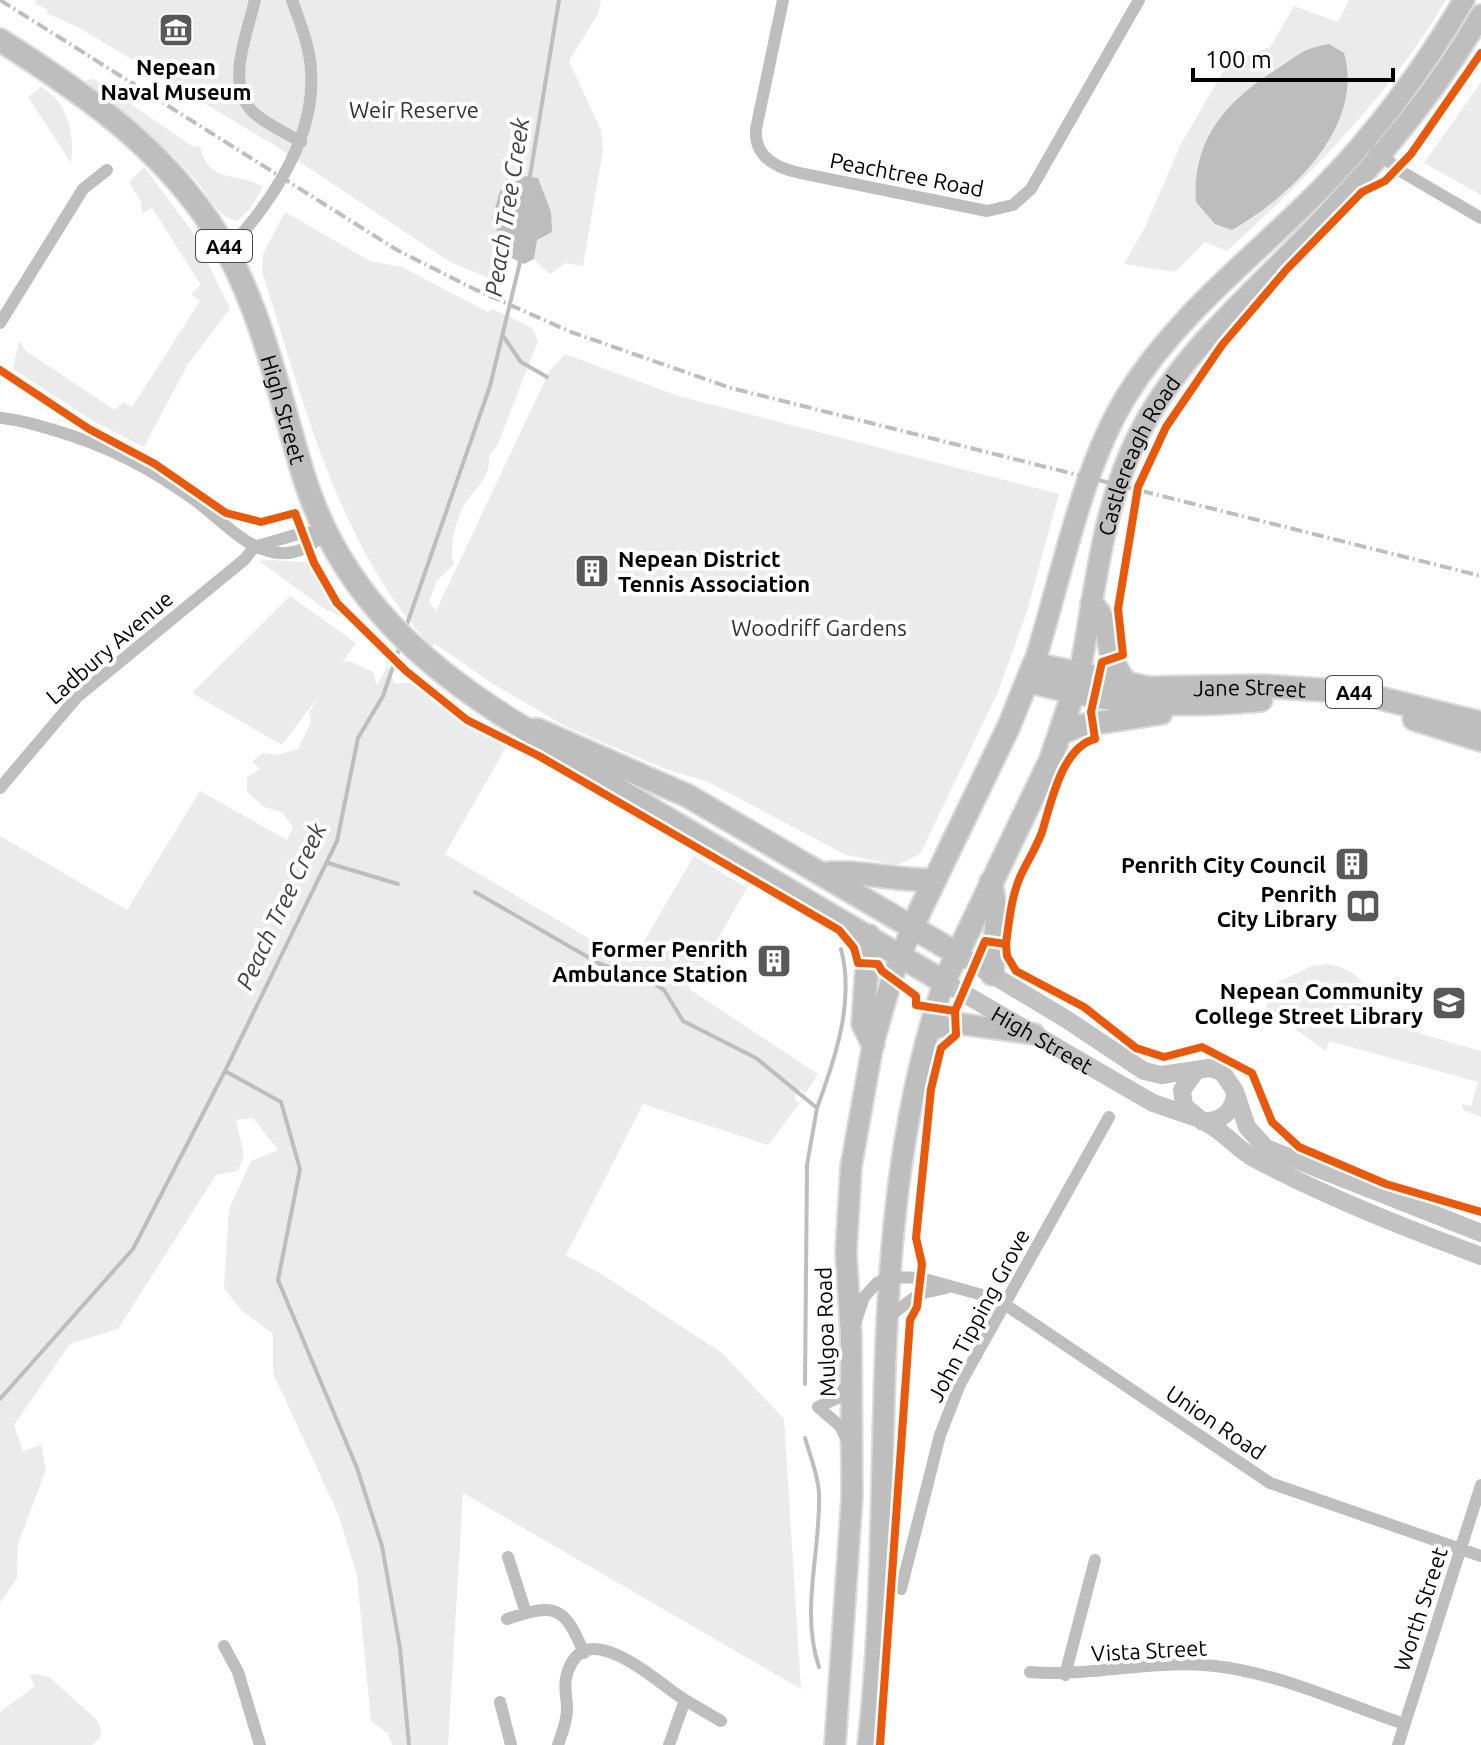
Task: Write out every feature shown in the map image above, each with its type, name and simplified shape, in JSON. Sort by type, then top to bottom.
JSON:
[{"type":"highway","name":"High Street","points":[[0,40],[95,102],[149,149],[197,206],[227,251],[259,325],[305,479],[327,532],[348,569],[392,628],[413,650],[464,691],[527,730],[533,742],[944,982]]},
{"type":"highway","points":[[1092,604],[1105,618],[1110,659],[1129,686]]},
{"type":"highway","name":"Jane Street","points":[[1028,679],[1129,686],[1325,689],[1412,703],[1481,723]]},
{"type":"highway","name":"Castlereagh Road","points":[[913,925],[1028,679]]},
{"type":"highway","name":"Jane Street","points":[[1076,684],[1122,703],[1186,706],[1266,699],[1333,701],[1397,713],[1481,740]]},
{"type":"highway","name":"Castlereagh Road","points":[[944,982],[1061,733],[1076,684]]},
{"type":"highway","name":"A44","points":[[1061,733],[1078,726],[1139,718],[1186,706]]},
{"type":"highway","name":"High Street","points":[[527,730],[538,730],[653,778],[913,925],[956,953]]},
{"type":"highway","name":"High Street","points":[[822,874],[846,871],[892,880],[933,880]]},
{"type":"highway","points":[[991,882],[997,918],[992,974]]},
{"type":"highway","points":[[869,936],[863,1024],[873,1044]]},
{"type":"main road","name":"Castlereagh Road","points":[[1028,679],[1095,465],[1127,395],[1183,320],[1319,190],[1364,141],[1408,85],[1464,0]]},
{"type":"main road","name":"Castlereagh Road","points":[[1076,684],[1117,482],[1164,390],[1197,346],[1381,155],[1417,110],[1481,15]]},
{"type":"main road","name":"Mulgoa Road","points":[[835,1745],[851,1550],[853,1450],[846,1252],[848,1192],[857,1117],[873,1044],[900,955],[913,925]]},
{"type":"main road","name":"High Street","points":[[956,953],[1144,1071],[1161,1075],[1196,1071]]},
{"type":"main road","name":"High Street","points":[[944,982],[1153,1103],[1224,1132],[1254,1159],[1346,1202],[1481,1256]]},
{"type":"main road","points":[[868,1745],[884,1509],[890,1277],[905,1128],[944,982]]},
{"type":"main road","points":[[929,1030],[955,1023],[1034,1034]]},
{"type":"main road","points":[[1235,1091],[1229,1112],[1217,1120],[1198,1119],[1184,1106],[1182,1090],[1196,1071],[1209,1068],[1222,1072],[1235,1091],[1247,1127],[1266,1148],[1481,1233]]},
{"type":"street","points":[[255,0],[240,74],[243,99],[257,115],[301,142]]},
{"type":"street","points":[[227,251],[249,227],[301,142],[309,115],[311,71],[292,0]]},
{"type":"street","name":"Peachtree Road","points":[[783,0],[756,129],[755,139],[764,157],[800,173],[987,211],[1013,205],[1031,189],[1139,0]]},
{"type":"street","points":[[1364,141],[1402,172],[1481,218]]},
{"type":"street","points":[[0,323],[83,189],[107,170]]},
{"type":"street","points":[[0,418],[22,421],[125,455],[195,501],[254,547],[270,552],[295,552],[308,548],[327,532]]},
{"type":"street","name":"Ladbury Avenue","points":[[0,788],[77,697],[254,547]]},
{"type":"street","name":"John Tipping Grove","points":[[901,1589],[940,1435],[960,1384],[1109,1117]]},
{"type":"street","points":[[851,1335],[864,1297],[877,1283],[890,1277]]},
{"type":"street","name":"Union Road","points":[[890,1277],[921,1278],[1004,1303],[1270,1483],[1481,1556]]},
{"type":"street","points":[[887,1318],[919,1294],[946,1288]]},
{"type":"street","points":[[852,1378],[837,1398],[818,1407],[840,1426],[853,1450]]},
{"type":"street","name":"Worth Street","points":[[1398,1745],[1481,1485]]},
{"type":"street","points":[[508,1557],[526,1613]]},
{"type":"street","points":[[1065,1675],[1095,1560]]},
{"type":"street","points":[[507,1619],[546,1609],[564,1614],[573,1625],[584,1653]]},
{"type":"street","points":[[224,1646],[238,1672],[260,1745]]},
{"type":"street","points":[[558,1745],[566,1721],[567,1674],[584,1653],[611,1649],[721,1721]]},
{"type":"street","name":"Vista Street","points":[[1030,1672],[1065,1675],[1215,1666],[1272,1679],[1404,1724]]},
{"type":"street","points":[[669,1745],[685,1700]]},
{"type":"street","points":[[500,1702],[511,1745]]},
{"type":"green space","name":"Weir Reserve","points":[[36,0],[601,0],[598,14],[569,61],[601,130],[603,150],[583,266],[565,263],[550,274],[534,259],[543,195],[537,178],[515,181],[496,281],[450,262],[279,148],[78,27],[46,13],[48,10],[34,3]]},
{"type":"green space","points":[[1349,0],[1446,0],[1399,70],[1346,134],[1227,251],[1205,242],[1175,272],[1124,264],[1145,227],[1181,144],[1228,63],[1270,47],[1294,6],[1338,22]]},
{"type":"green space","points":[[94,79],[192,146],[200,147],[204,159],[217,172],[263,187],[249,210],[237,221],[224,216],[186,169],[159,142],[84,85],[87,80]]},
{"type":"green space","points":[[1481,82],[1481,195],[1424,163]]},
{"type":"green space","points":[[41,87],[58,101],[68,120],[72,141],[71,163],[28,97]]},
{"type":"green space","points":[[144,167],[194,234],[230,309],[188,364],[144,447],[93,421],[13,369],[19,341],[26,351],[115,410],[123,402],[132,407],[200,301],[191,294],[201,285],[152,208],[142,214],[141,202],[129,182]]},
{"type":"green space","name":"Woodriff Gardens","points":[[285,212],[370,261],[402,267],[488,312],[493,309],[532,328],[538,341],[497,446],[489,456],[488,470],[459,517],[452,542],[454,564],[437,581],[429,601],[436,611],[550,370],[565,354],[678,396],[1059,494],[1027,611],[998,692],[920,854],[897,865],[846,855],[708,782],[665,769],[565,726],[493,684],[435,644],[431,646],[398,606],[371,563],[347,517],[309,420],[262,272],[263,254]]},
{"type":"green space","points":[[259,561],[308,562],[324,592],[346,618],[325,609]]},
{"type":"green space","points":[[290,596],[356,643],[342,663],[349,661],[373,672],[377,685],[388,665],[394,683],[410,683],[506,747],[445,854],[631,963],[694,856],[747,888],[689,989],[818,1074],[806,1093],[800,1090],[796,1094],[795,1101],[800,1103],[768,1145],[643,1104],[566,1255],[603,1275],[722,1353],[784,1419],[801,1689],[463,1493],[448,1745],[392,1745],[388,1734],[371,1721],[357,1576],[339,1516],[273,1373],[273,1334],[241,1310],[224,1288],[229,1209],[251,1161],[278,1150],[253,1118],[236,1120],[244,1155],[238,1171],[216,1175],[118,1329],[70,1344],[14,1425],[23,1451],[41,1445],[46,1469],[18,1544],[17,1578],[0,1603],[0,836],[127,910],[200,791],[287,840],[293,827],[282,812],[264,807],[247,792],[247,777],[260,769],[252,762],[262,753],[277,755],[298,749],[311,722],[309,712],[321,693],[282,745],[192,693]]},
{"type":"green space","points":[[1327,964],[1345,969],[1358,978],[1368,992],[1374,1010],[1422,1034],[1481,1051],[1481,1117],[1463,1110],[1462,1104],[1471,1106],[1478,1082],[1329,1041],[1326,1051],[1266,1008],[1272,985],[1312,966]]},
{"type":"green space","points":[[29,1675],[49,1677],[96,1719],[101,1728],[100,1738],[92,1745],[0,1745],[0,1712],[35,1686]]},
{"type":"water","points":[[1329,44],[1344,53],[1348,80],[1344,107],[1318,157],[1277,199],[1254,216],[1232,230],[1215,224],[1196,202],[1196,180],[1199,160],[1215,126],[1226,110],[1256,83],[1300,54]]},
{"type":"water","points":[[525,176],[538,178],[551,212],[552,232],[537,240],[534,259],[524,264],[510,257],[492,219],[500,191]]},
{"type":"pier","points":[[0,0],[21,0],[35,9],[23,26],[0,12]]},
{"type":"waterway","name":"Peach Tree Creek","points":[[529,182],[559,0]]},
{"type":"waterway","name":"Peach Tree Creek","points":[[406,627],[490,386],[521,258]]},
{"type":"waterway","points":[[503,336],[521,362],[547,377]]},
{"type":"waterway","name":"Peach Tree Creek","points":[[0,1399],[133,1249],[225,1071],[337,841],[358,738],[383,696],[401,643]]},
{"type":"waterway","points":[[328,863],[398,884]]},
{"type":"waterway","points":[[475,892],[600,964],[652,982],[664,990],[683,1021],[756,1058],[817,1108],[807,1165],[805,1384]]},
{"type":"waterway","points":[[817,1108],[841,1030],[846,989],[841,949]]},
{"type":"waterway","points":[[225,1071],[281,1102],[300,1169],[278,1280],[357,1468],[382,1546],[400,1648],[409,1745]]},
{"type":"waterway","points":[[805,1438],[819,1493],[811,1603],[811,1624],[819,1667]]},
{"type":"railway","points":[[0,0],[397,250],[472,288],[571,332],[731,388],[1481,576]]},
{"type":"cycle path","points":[[1006,944],[1017,885],[1042,832],[1066,764],[1084,744],[1095,739],[1091,712],[1102,662],[1123,655],[1118,609],[1138,487],[1166,427],[1222,345],[1287,269],[1362,192],[1385,181],[1411,154],[1481,53]]},
{"type":"cycle path","points":[[0,370],[89,429],[155,464],[226,513],[261,522],[295,513],[314,563],[337,603],[406,671],[467,720],[539,756],[839,930],[854,948],[858,963],[878,964],[882,971],[916,996],[916,1005],[955,1011]]},
{"type":"cycle path","points":[[880,1745],[910,1320],[917,1307],[922,1264],[916,1238],[931,1089],[941,1048],[956,1035],[955,1011],[985,941],[1006,944],[1007,956],[1016,971],[1084,1007],[1136,1048],[1164,1057],[1202,1047],[1252,1073],[1272,1122],[1299,1147],[1386,1184],[1481,1212]]},
{"type":"place","name":"Nepean Naval Museum","points":[[176,30]]},
{"type":"place","name":"Nepean District Tennis Association","points":[[592,571]]},
{"type":"place","name":"Penrith City Council","points":[[1352,864]]},
{"type":"place","name":"Penrith City Library","points":[[1363,906]]},
{"type":"place","name":"Former Penrith Ambulance Station","points":[[774,961]]},
{"type":"place","name":"Nepean Community College Street Library","points":[[1449,1003]]}]
